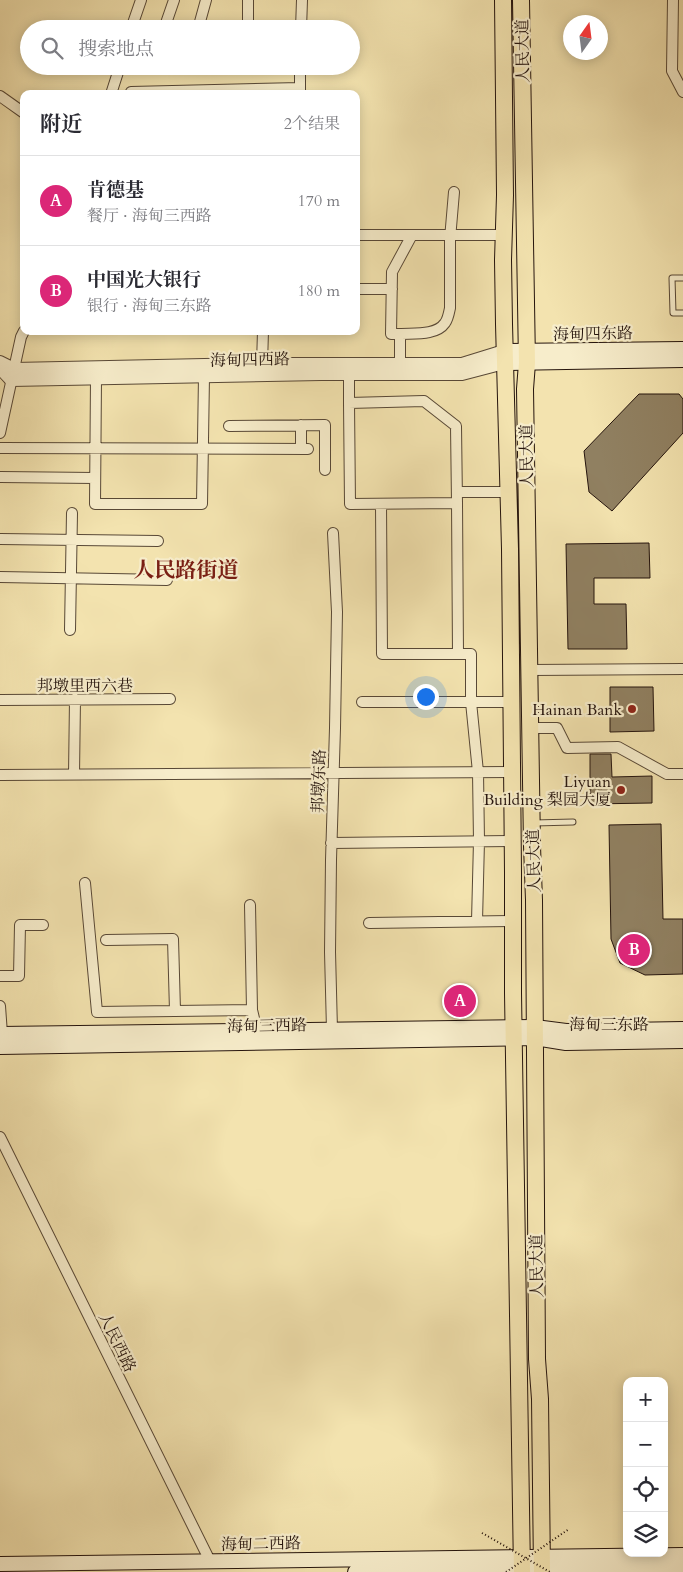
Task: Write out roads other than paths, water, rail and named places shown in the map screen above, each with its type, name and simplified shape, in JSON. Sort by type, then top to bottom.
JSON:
[{"type":"main road","name":"人民大道","points":[[503,0],[505,177],[504,357],[508,492],[513,841],[513,1033],[522,1566]]},
{"type":"main road","name":"人民大道","points":[[521,0],[527,357],[525,389],[531,823],[534,900],[537,1359],[544,1567]]},
{"type":"main road","name":"海甸四东路","points":[[527,357],[683,349]]},
{"type":"main road","name":"海甸四东路","points":[[504,357],[683,360]]},
{"type":"main road","points":[[535,1032],[683,1029]]},
{"type":"main road","name":"海甸三西路","points":[[1,1038],[332,1030],[513,1033]]},
{"type":"main road","name":"海甸三西路","points":[[1,1038],[535,1032]]},
{"type":"main road","name":"海甸三东路","points":[[535,1032],[566,1043],[683,1041]]},
{"type":"main road","points":[[544,1567],[683,1555]]},
{"type":"main road","name":"海甸二西路","points":[[0,1564],[210,1561],[522,1566]]},
{"type":"main road","points":[[355,1572],[522,1566],[683,1566]]},
{"type":"street","points":[[134,20],[140,0]]},
{"type":"street","points":[[167,20],[174,0]]},
{"type":"street","points":[[200,20],[206,0]]},
{"type":"street","points":[[248,0],[248,20]]},
{"type":"street","points":[[301,20],[302,0]]},
{"type":"street","points":[[673,0],[672,70],[683,92]]},
{"type":"street","points":[[113,90],[117,75]]},
{"type":"street","points":[[300,75],[300,90]]},
{"type":"street","points":[[0,96],[20,110]]},
{"type":"street","points":[[412,235],[392,272],[391,334],[421,333],[437,330],[445,324],[450,308],[450,235],[454,192]]},
{"type":"street","points":[[360,235],[504,235]]},
{"type":"street","points":[[360,289],[392,289]]},
{"type":"street","points":[[400,334],[400,364]]},
{"type":"street","points":[[0,433],[12,374],[23,335]]},
{"type":"street","points":[[262,364],[263,335]]},
{"type":"street","name":"海甸四西路","points":[[12,374],[262,364],[462,364],[504,357]]},
{"type":"street","name":"海甸四西路","points":[[0,362],[12,374],[96,378],[462,374],[504,357]]},
{"type":"street","points":[[0,368],[12,374]]},
{"type":"street","points":[[348,374],[350,504],[457,503],[457,497]]},
{"type":"street","points":[[96,378],[94,504],[202,504],[204,376]]},
{"type":"street","points":[[349,403],[424,401],[456,426],[458,654]]},
{"type":"street","points":[[0,448],[305,449],[301,425]]},
{"type":"street","points":[[229,426],[325,426],[325,470]]},
{"type":"street","points":[[0,477],[95,478]]},
{"type":"street","points":[[457,497],[508,492]]},
{"type":"street","points":[[381,504],[382,654],[471,654],[471,702],[478,772],[477,921]]},
{"type":"street","points":[[70,630],[72,513]]},
{"type":"street","name":"邦墩东路","points":[[332,1030],[330,952],[331,843],[337,612],[333,533]]},
{"type":"street","points":[[0,539],[158,541]]},
{"type":"street","points":[[0,577],[167,580]]},
{"type":"street","points":[[530,670],[683,670]]},
{"type":"street","points":[[74,775],[75,699]]},
{"type":"street","name":"邦墩里西六巷","points":[[0,700],[170,699]]},
{"type":"street","points":[[362,702],[511,702]]},
{"type":"street","points":[[530,728],[557,728],[567,748],[618,747],[667,774],[683,774]]},
{"type":"street","points":[[0,775],[512,772]]},
{"type":"street","points":[[331,843],[513,841]]},
{"type":"street","points":[[85,883],[96,1012],[252,1010]]},
{"type":"street","points":[[250,905],[252,1010],[257,1031]]},
{"type":"street","points":[[369,923],[513,921]]},
{"type":"street","points":[[0,976],[19,976],[20,925],[43,925]]},
{"type":"street","points":[[106,940],[173,940],[175,1011]]},
{"type":"street","points":[[0,1006],[1,1038]]},
{"type":"street","name":"人民西路","points":[[0,1137],[210,1561]]},
{"type":"lane","points":[[683,278],[672,278],[673,313],[683,313]]},
{"type":"lane","points":[[531,823],[573,822]]},
{"type":"place","name":"Hainan Bank","points":[[632,709]]},
{"type":"place","name":"Liyuan Building 梨园大厦","points":[[621,790]]},
{"type":"place","name":"中国光大银行","points":[[634,950]]},
{"type":"place","name":"肯德基","points":[[460,1001]]},
{"type":"district","name":"人民路街道","points":[[186,570]]}]
